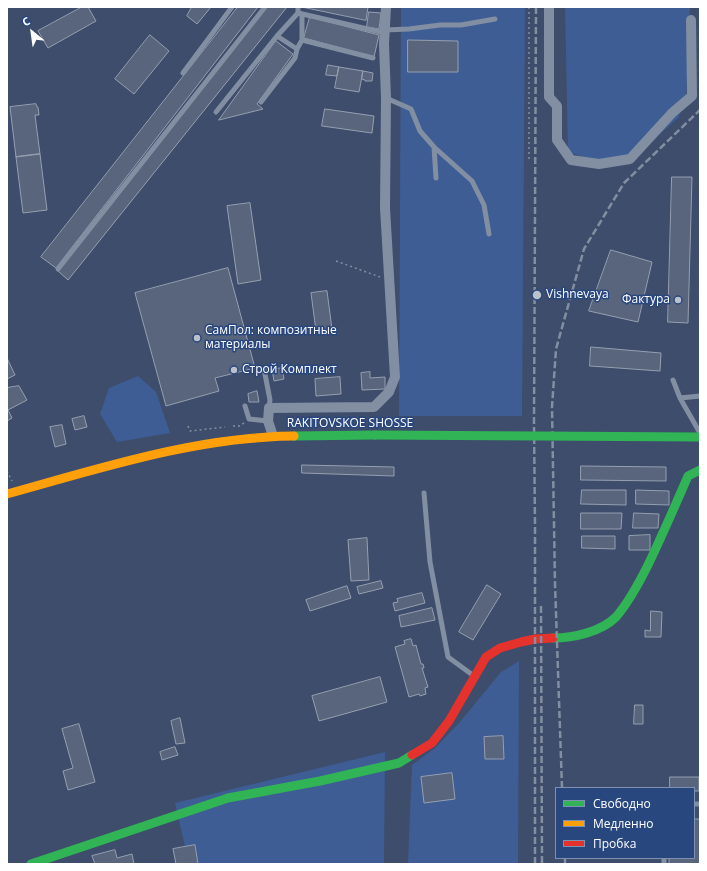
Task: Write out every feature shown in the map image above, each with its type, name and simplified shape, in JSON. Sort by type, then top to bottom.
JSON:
[{"type":"street","points":[[273,436],[268,420],[269,408],[374,406],[389,392],[395,377],[385,208],[386,7]]},
{"type":"street","points":[[549,7],[549,97],[556,106],[557,140],[571,160],[599,164],[630,159],[672,113],[692,96],[691,20]]},
{"type":"street","name":"RAKITOVSKOE SHOSSE","points":[[7,494],[108,466],[185,447],[228,440],[273,436],[375,435],[700,437]]},
{"type":"street","points":[[31,864],[228,798],[320,781],[399,763],[432,743],[449,721],[486,657],[500,648],[528,640],[562,638],[593,632],[616,618],[636,589],[663,535],[688,476],[700,470]]},
{"type":"lane","points":[[183,72],[232,7]]},
{"type":"lane","points":[[58,269],[265,7]]},
{"type":"lane","points":[[299,11],[385,31],[440,25],[461,25],[495,19]]},
{"type":"lane","points":[[216,112],[299,11]]},
{"type":"lane","points":[[261,102],[296,58],[297,49],[302,40],[299,11]]},
{"type":"lane","points":[[277,36],[297,49]]},
{"type":"lane","points":[[302,40],[373,58]]},
{"type":"lane","points":[[386,98],[411,109],[420,131],[434,147],[472,181],[484,205],[489,234]]},
{"type":"lane","points":[[434,147],[436,178]]},
{"type":"lane","points":[[264,369],[270,400],[269,408]]},
{"type":"lane","points":[[673,380],[680,398],[700,433]]},
{"type":"lane","points":[[680,398],[700,396]]},
{"type":"lane","points":[[245,406],[249,420],[268,420]]},
{"type":"lane","points":[[424,492],[430,562],[448,657],[474,677]]},
{"type":"path","points":[[529,7],[529,160]]},
{"type":"path","points":[[336,261],[390,280]]},
{"type":"path","points":[[233,426],[240,426],[249,420]]},
{"type":"path","points":[[188,426],[190,431],[226,427]]},
{"type":"shaded area","points":[[401,7],[525,7],[522,416],[399,416]]},
{"type":"shaded area","points":[[565,7],[690,7],[686,99],[678,118],[638,154],[599,162],[568,152]]},
{"type":"shaded area","points":[[138,376],[156,392],[170,433],[117,442],[100,414],[109,388]]},
{"type":"shaded area","points":[[519,661],[518,864],[408,864],[412,765],[435,748],[459,723],[501,672]]},
{"type":"shaded area","points":[[385,752],[384,864],[189,864],[175,803]]},
{"type":"building","points":[[82,7],[88,7],[96,21],[48,48],[38,31]]},
{"type":"building","points":[[192,7],[211,7],[197,24],[187,16]]},
{"type":"building","points":[[238,7],[258,7],[56,268],[41,257]]},
{"type":"building","points":[[267,7],[287,7],[68,280],[58,271]]},
{"type":"building","points":[[302,7],[368,7],[366,20]]},
{"type":"building","points":[[369,12],[381,13],[379,29],[367,27]]},
{"type":"building","points":[[310,17],[379,35],[374,57],[304,38]]},
{"type":"building","points":[[150,35],[169,51],[134,94],[115,79]]},
{"type":"building","points":[[408,40],[458,41],[458,72],[408,72]]},
{"type":"building","points":[[276,41],[293,54],[257,104],[263,109],[219,120]]},
{"type":"building","points":[[328,65],[339,67],[337,76],[326,75]]},
{"type":"building","points":[[339,67],[363,71],[359,92],[335,88]]},
{"type":"building","points":[[363,71],[373,73],[372,81],[365,81],[362,79]]},
{"type":"building","points":[[36,104],[39,115],[35,115],[40,154],[16,157],[10,107]]},
{"type":"building","points":[[325,109],[374,116],[372,133],[322,126]]},
{"type":"building","points":[[40,154],[47,210],[23,213],[16,157]]},
{"type":"building","points":[[672,177],[692,177],[688,323],[668,322]]},
{"type":"building","points":[[250,203],[261,280],[238,284],[227,206]]},
{"type":"building","points":[[611,250],[652,262],[638,322],[589,311]]},
{"type":"building","name":"СамПол: композитные материалы","points":[[228,268],[255,368],[215,378],[219,391],[166,406],[135,293]]},
{"type":"building","points":[[327,291],[332,329],[316,331],[311,293]]},
{"type":"building","points":[[591,347],[661,353],[660,371],[590,366]]},
{"type":"building","points":[[7,358],[15,375],[7,379]]},
{"type":"building","points":[[282,368],[284,379],[274,381],[272,370]]},
{"type":"building","points":[[370,372],[370,378],[385,377],[385,389],[362,390],[361,373]]},
{"type":"building","points":[[340,377],[341,394],[316,396],[315,379]]},
{"type":"building","points":[[19,386],[27,400],[8,410],[12,418],[7,421],[7,388]]},
{"type":"building","points":[[257,391],[259,402],[249,402],[248,394]]},
{"type":"building","points":[[84,416],[87,427],[75,430],[72,419]]},
{"type":"building","points":[[62,425],[66,444],[55,447],[50,427]]},
{"type":"building","points":[[302,465],[394,467],[394,476],[302,473]]},
{"type":"building","points":[[581,466],[666,467],[666,481],[581,480]]},
{"type":"building","points":[[582,490],[626,490],[626,505],[581,504]]},
{"type":"building","points":[[636,490],[669,491],[669,505],[636,504]]},
{"type":"building","points":[[581,513],[622,513],[621,529],[581,529]]},
{"type":"building","points":[[634,513],[659,514],[658,528],[633,528]]},
{"type":"building","points":[[650,535],[650,550],[629,550],[629,536]]},
{"type":"building","points":[[582,536],[615,536],[615,549],[582,548]]},
{"type":"building","points":[[367,538],[369,580],[351,581],[348,540]]},
{"type":"building","points":[[381,581],[383,588],[359,594],[357,587]]},
{"type":"building","points":[[487,585],[501,594],[473,640],[459,632]]},
{"type":"building","points":[[347,586],[351,598],[310,611],[306,600]]},
{"type":"building","points":[[422,593],[425,603],[395,611],[393,603],[398,602],[397,599]]},
{"type":"building","points":[[432,608],[435,620],[401,627],[399,616]]},
{"type":"building","points":[[651,611],[662,612],[661,637],[645,637],[645,630],[650,631]]},
{"type":"building","points":[[411,639],[413,646],[416,645],[421,664],[423,664],[424,668],[422,668],[428,687],[425,688],[426,694],[420,696],[419,694],[409,697],[395,647],[405,644],[404,641]]},
{"type":"building","points":[[380,677],[387,702],[319,721],[312,696]]},
{"type":"building","points":[[635,705],[643,705],[643,724],[634,724]]},
{"type":"building","points":[[180,718],[185,743],[176,744],[171,721]]},
{"type":"building","points":[[79,724],[95,782],[68,790],[63,771],[73,768],[62,729]]},
{"type":"building","points":[[503,736],[504,759],[485,759],[484,737]]},
{"type":"building","points":[[175,747],[178,755],[162,760],[160,752]]},
{"type":"building","points":[[452,773],[455,799],[424,803],[421,777]]},
{"type":"building","points":[[670,777],[699,777],[699,791],[695,791],[695,787],[670,787]]},
{"type":"building","points":[[695,819],[700,819],[700,864],[669,864],[669,859],[695,859]]},
{"type":"building","points":[[195,845],[198,864],[176,864],[173,849]]},
{"type":"building","points":[[115,850],[117,858],[132,854],[134,864],[95,864],[92,856]]},
{"type":"railway","points":[[535,864],[534,423],[536,7]]},
{"type":"railway","points":[[562,787],[555,584],[552,407],[556,349],[584,249],[624,183],[700,110]]},
{"type":"railway","points":[[541,606],[542,864]]},
{"type":"railway","points":[[565,859],[565,864]]},
{"type":"traffic: fast","points":[[294,436],[375,435]]},
{"type":"traffic: fast","points":[[375,435],[700,437]]},
{"type":"traffic: fast","points":[[553,638],[569,637],[586,633],[603,627],[616,617],[645,572],[688,476],[700,470]]},
{"type":"traffic: fast","points":[[31,864],[228,798],[320,781],[399,763],[412,755]]},
{"type":"traffic: slow","points":[[7,494],[113,464],[185,448],[257,438],[294,436]]},
{"type":"traffic: jam","points":[[412,755],[432,743],[449,721],[486,657],[500,648],[521,642],[535,639],[553,638]]},
{"type":"place","name":"Vishnevaya","points":[[537,295]]},
{"type":"place","name":"Фактура","points":[[678,300]]},
{"type":"place","name":"СамПол: композитные материалы","points":[[197,338]]},
{"type":"place","name":"Строй Комплект","points":[[234,370]]}]
